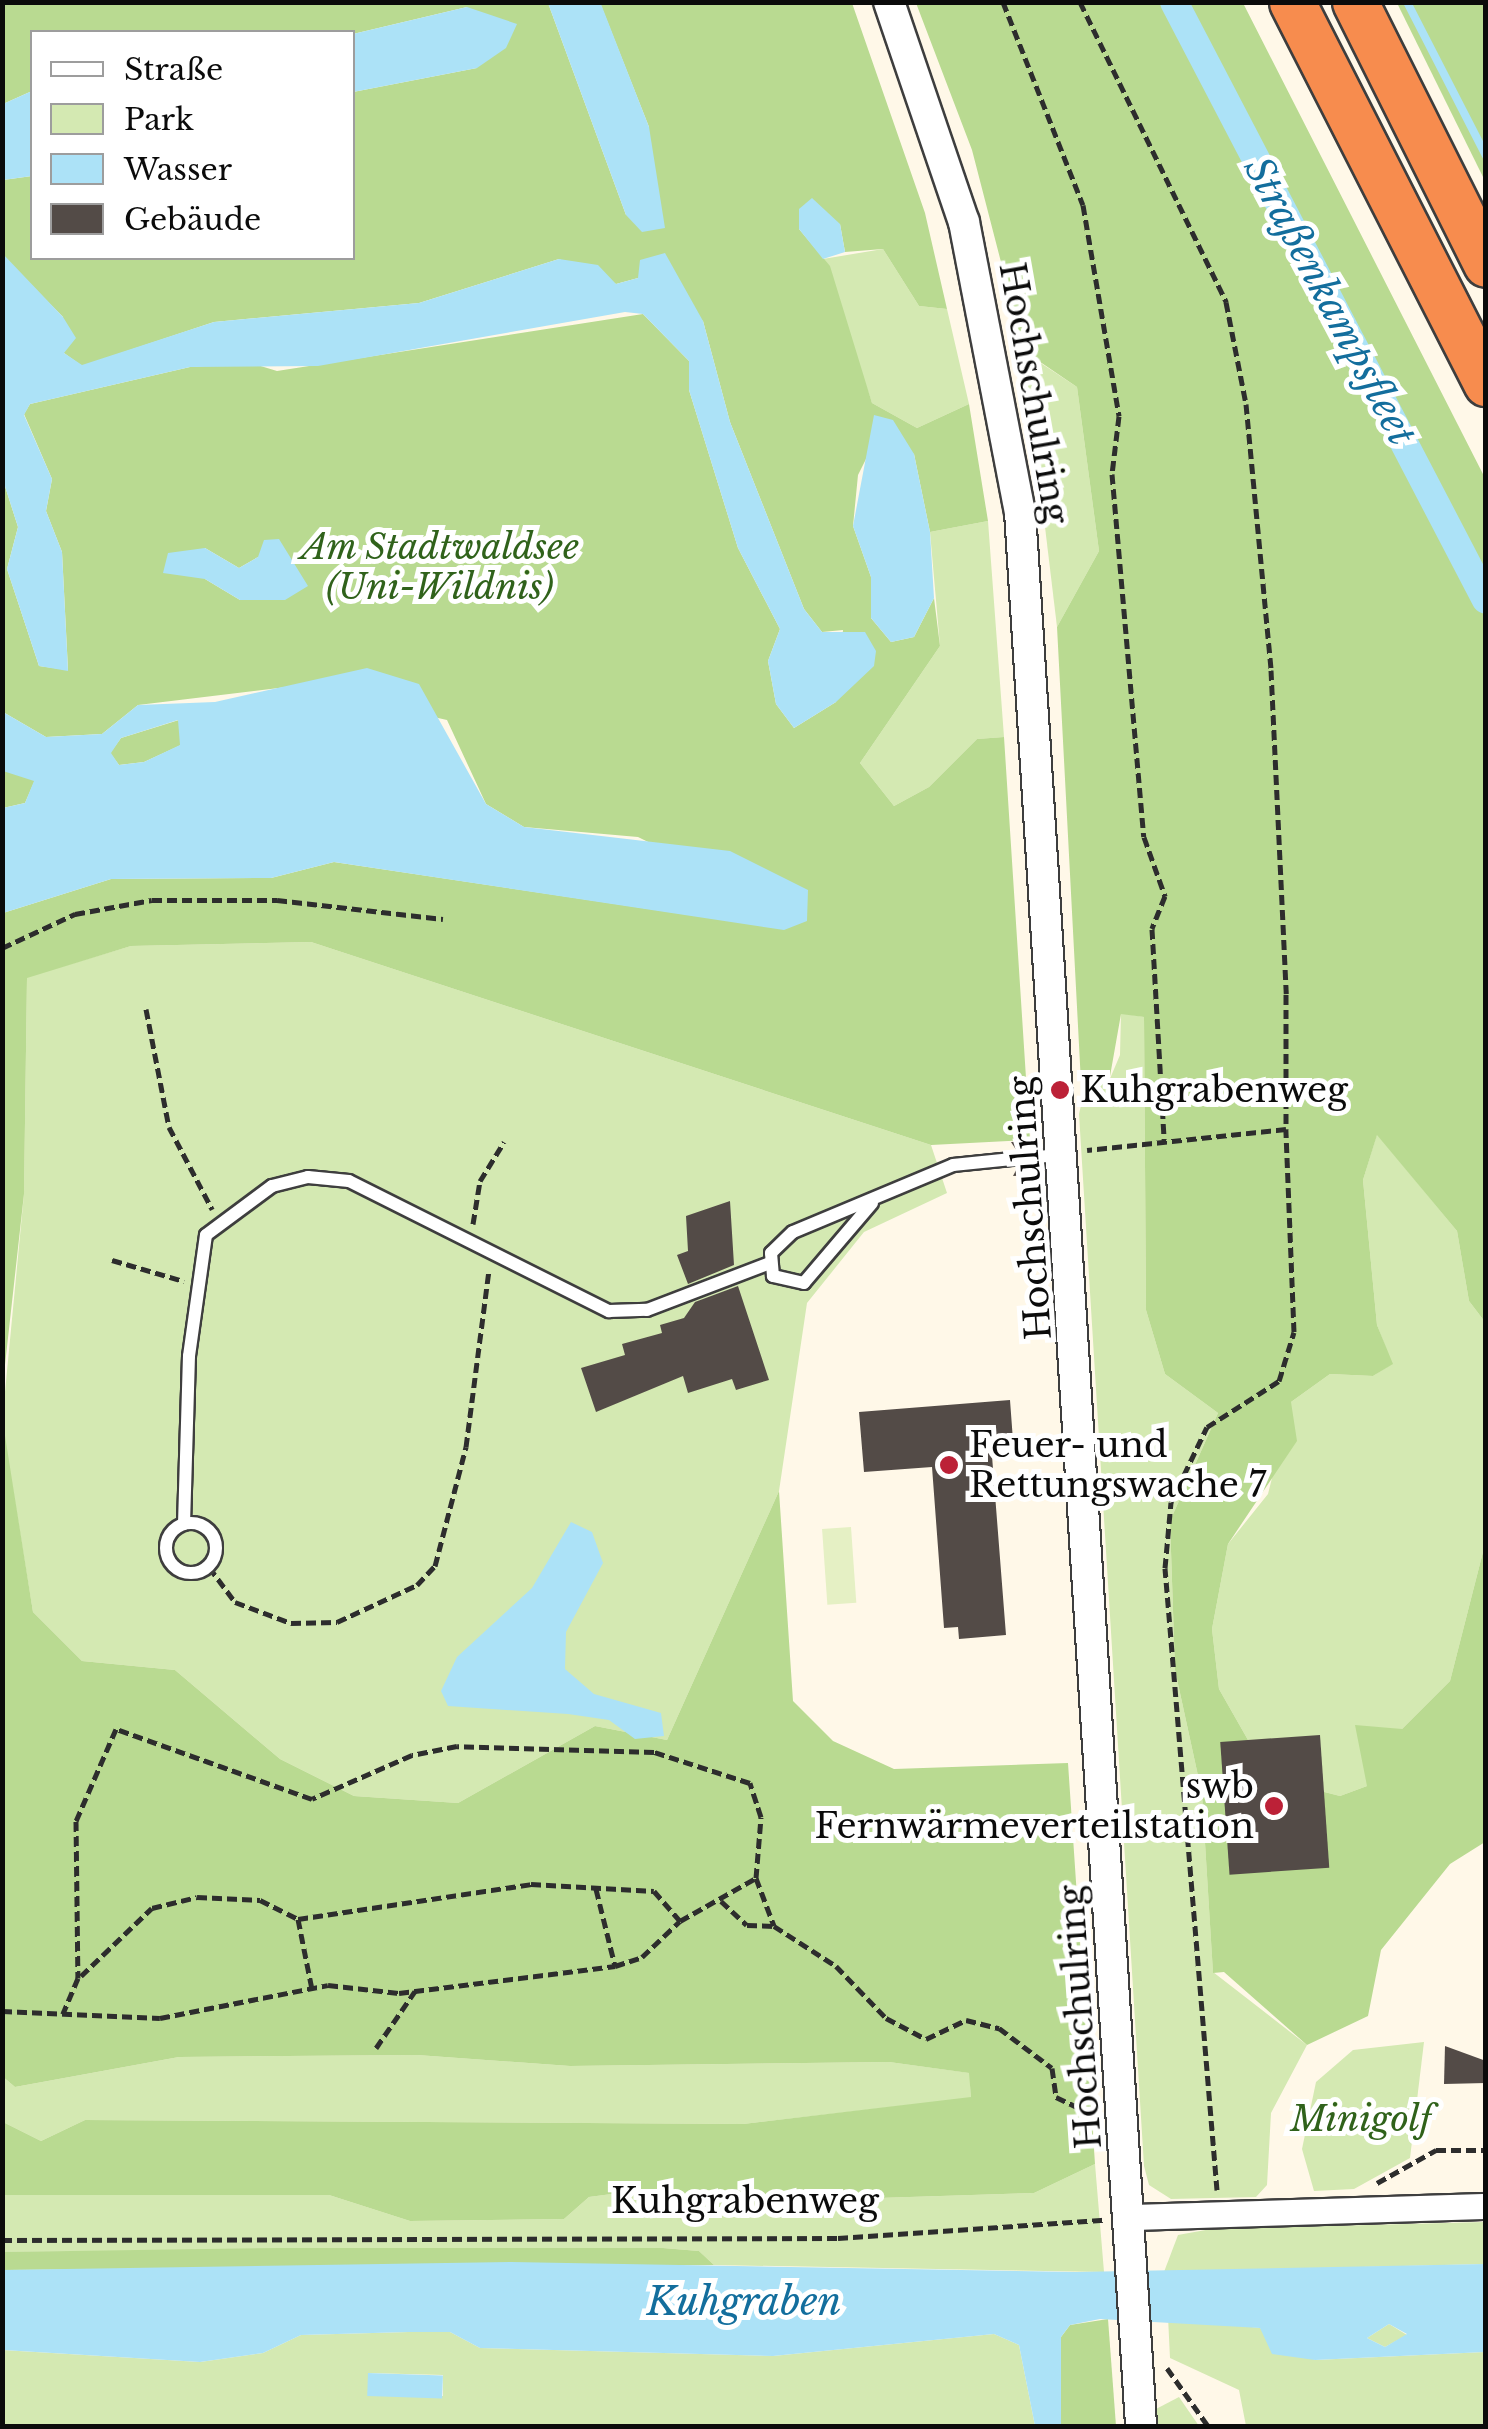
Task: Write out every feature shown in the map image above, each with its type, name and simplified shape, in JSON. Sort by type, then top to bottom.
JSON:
[{"type":"highway","points":[[1292,2],[1486,384]]},
{"type":"highway","points":[[1355,2],[1486,264]]},
{"type":"street","name":"Hochschulring","points":[[889,2],[964,222],[1006,414],[1030,613],[1049,1156],[1124,2120],[1141,2426]]},
{"type":"street","points":[[1130,2216],[1486,2206]]},
{"type":"lane","points":[[872,1203],[804,1283],[773,1276],[770,1263],[774,1246],[819,1221],[872,1203],[953,1165],[1012,1160]]},
{"type":"lane","points":[[184,1524],[197,1284],[206,1234],[220,1219],[308,1176],[349,1181],[471,1236],[609,1311],[647,1310],[770,1263]]},
{"type":"lane","points":[[184,1524],[214,1537],[209,1567],[190,1574],[168,1558],[170,1534],[184,1524]]},
{"type":"path","points":[[1003,2],[1083,205],[1118,416],[1112,474],[1144,837],[1165,896],[1152,929],[1164,1141]]},
{"type":"path","points":[[1080,2],[1226,302],[1246,404],[1271,670],[1294,1332],[1280,1381],[1207,1427],[1171,1502],[1165,1568],[1219,2212]]},
{"type":"path","points":[[2,948],[76,914],[152,900],[277,900],[443,919]]},
{"type":"path","points":[[146,1009],[169,1126],[220,1219]]},
{"type":"path","points":[[1049,1156],[1286,1129]]},
{"type":"path","points":[[471,1236],[480,1180],[504,1142]]},
{"type":"path","points":[[209,1567],[246,1608],[306,1623],[372,1610],[435,1566],[466,1447],[492,1248]]},
{"type":"path","points":[[112,1260],[197,1284]]},
{"type":"path","points":[[63,2014],[78,1978],[76,1821],[116,1729],[312,1799],[412,1754],[456,1746],[544,1743],[700,1760],[750,1784],[761,1817],[756,1878],[774,1926]]},
{"type":"path","points":[[2,2012],[160,2018],[312,1989],[415,1991],[615,1966],[642,1957],[680,1921],[720,1902],[756,1878]]},
{"type":"path","points":[[78,1978],[152,1908],[260,1900],[298,1919],[531,1884],[654,1891],[680,1921]]},
{"type":"path","points":[[596,1890],[615,1966]]},
{"type":"path","points":[[720,1902],[748,1925],[774,1926],[836,1966],[886,2018],[926,2039],[966,2020],[999,2028],[1052,2068],[1056,2097],[1069,2107],[1124,2120]]},
{"type":"path","points":[[298,1919],[312,1989]]},
{"type":"path","points":[[376,2048],[415,1991]]},
{"type":"path","points":[[1340,2208],[1436,2150],[1486,2150]]},
{"type":"path","name":"Kuhgrabenweg","points":[[2,2240],[838,2238],[1130,2216]]},
{"type":"path","points":[[1134,2320],[1208,2426]]},
{"type":"green space","name":"Am Stadtwaldsee (Uni-Wildnis)","points":[[3,3],[548,3],[626,215],[649,127],[600,3],[852,3],[925,213],[947,309],[919,306],[883,249],[845,252],[840,224],[799,229],[830,266],[872,403],[917,428],[969,404],[988,521],[930,532],[914,454],[876,439],[858,475],[853,526],[871,577],[871,618],[891,642],[914,637],[934,598],[940,646],[860,763],[894,806],[929,787],[977,739],[1004,737],[1030,1140],[931,1145],[311,942],[131,946],[27,978],[24,1194],[3,1383],[3,913],[111,879],[271,878],[334,862],[784,929],[807,920],[638,837],[524,827],[486,804],[447,720],[295,686],[138,705],[102,734],[46,737],[3,712],[3,480],[18,527],[7,569],[39,666],[68,670],[62,552],[46,511],[52,479],[24,414],[30,404],[190,367],[251,363],[277,371],[643,314],[689,361],[689,390],[738,548],[780,629],[768,661],[776,704],[794,728],[836,702],[843,630],[822,632],[804,609],[730,422],[703,321],[638,278],[616,284],[559,259],[419,303],[214,322],[82,366],[64,353],[63,317],[3,256],[3,180],[30,176],[30,260],[355,260],[355,92],[477,68],[467,7],[355,34],[355,30],[30,30],[30,92],[3,104]],"holes":[[[205,548],[239,568],[258,557],[240,600],[205,579]]]},
{"type":"green space","points":[[916,3],[1243,3],[1485,478],[1485,1322],[1469,1301],[1457,1231],[1377,1135],[1363,1180],[1377,1325],[1393,1364],[1373,1376],[1330,1374],[1291,1402],[1297,1441],[1228,1544],[1212,1629],[1219,1689],[1252,1747],[1301,1786],[1340,1796],[1367,1786],[1355,1725],[1402,1729],[1450,1681],[1485,1544],[1485,1842],[1450,1864],[1381,1950],[1368,2016],[1307,2045],[1224,1972],[1213,1973],[1202,1794],[1175,1670],[1170,1521],[1218,1413],[1165,1374],[1146,1310],[1144,1017],[1121,1014],[1109,1082],[1081,1083],[1057,627],[1099,551],[1077,387],[1024,351],[972,150]]},
{"type":"green space","points":[[1397,3],[1485,3],[1485,181]]},
{"type":"green space","points":[[883,249],[919,306],[947,309],[969,404],[917,428],[872,403],[823,259]]},
{"type":"green space","points":[[1024,352],[1077,387],[1099,551],[1057,627]]},
{"type":"green space","points":[[988,521],[1004,737],[977,739],[929,787],[894,806],[860,763],[940,646],[930,532]]},
{"type":"green space","points":[[179,720],[181,745],[144,762],[119,765],[110,753],[121,738]]},
{"type":"green space","points":[[13,769],[35,780],[25,803],[3,808],[3,771]]},
{"type":"green space","points":[[311,942],[931,1145],[947,1193],[864,1232],[807,1303],[779,1491],[667,1740],[595,1726],[458,1803],[354,1796],[280,1759],[175,1670],[82,1661],[33,1612],[2,1423],[24,1194],[27,977],[131,946]]},
{"type":"green space","points":[[1121,1013],[1144,1017],[1146,1310],[1165,1374],[1218,1413],[1170,1521],[1175,1670],[1202,1794],[1213,1972],[1307,2045],[1271,2113],[1267,2185],[1256,2197],[1171,2199],[1149,2185],[1144,2166],[1079,1114],[1086,1083],[1109,1081],[1120,1055]]},
{"type":"green space","points":[[1377,1134],[1457,1231],[1469,1301],[1485,1322],[1485,1544],[1450,1681],[1402,1729],[1367,1786],[1340,1796],[1301,1786],[1252,1747],[1219,1689],[1212,1629],[1228,1544],[1268,1494],[1291,1402],[1330,1374],[1373,1376],[1392,1364],[1377,1325],[1363,1180]]},
{"type":"green space","points":[[3,1423],[33,1612],[82,1661],[175,1670],[280,1759],[354,1796],[458,1803],[595,1726],[667,1740],[779,1491],[793,1701],[833,1741],[894,1769],[1068,1763],[1095,2164],[1034,2193],[721,2203],[642,2190],[589,2197],[564,2219],[410,2221],[329,2195],[3,2195],[3,2122],[41,2141],[85,2120],[743,2124],[971,2097],[969,2073],[889,2062],[570,2066],[417,2055],[179,2057],[15,2087],[2,2076]]},
{"type":"green space","points":[[851,1527],[856,1603],[827,1605],[822,1529]]},
{"type":"green space","name":"Minigolf","points":[[1424,2042],[1410,2158],[1354,2189],[1314,2191],[1302,2149],[1316,2082],[1353,2050]]},
{"type":"green space","points":[[417,2055],[570,2066],[889,2062],[970,2073],[971,2098],[743,2124],[85,2120],[41,2141],[3,2122],[2,2076],[15,2087],[179,2057]]},
{"type":"green space","points":[[1095,2164],[1104,2272],[714,2265],[699,2251],[663,2248],[3,2252],[3,2195],[329,2195],[410,2221],[564,2219],[589,2197],[642,2190],[721,2203],[1034,2193]]},
{"type":"green space","points":[[1485,2222],[1485,2264],[1164,2272],[1178,2235],[1211,2229]]},
{"type":"green space","points":[[663,2248],[699,2251],[714,2265],[3,2270],[3,2252]]},
{"type":"green space","points":[[1168,2317],[1260,2328],[1315,2360],[1485,2352],[1485,2426],[1246,2426],[1239,2390],[1170,2358]]},
{"type":"green space","points":[[1108,2319],[1116,2426],[1061,2426],[1061,2337],[1070,2325]]},
{"type":"green space","points":[[1389,2324],[1407,2335],[1385,2347],[1367,2338]]},
{"type":"green space","points":[[450,2332],[480,2348],[773,2356],[994,2334],[1019,2345],[1035,2426],[3,2426],[2,2350],[200,2362],[263,2353],[301,2335]],"holes":[[[368,2373],[443,2375],[443,2396],[368,2396]]]},
{"type":"green space","points":[[1179,2397],[1199,2426],[1157,2426],[1156,2409]]},
{"type":"water","points":[[548,3],[601,4],[649,127],[665,228],[642,232],[626,215]]},
{"type":"water","points":[[467,7],[517,24],[506,48],[477,68],[355,92],[355,34]]},
{"type":"water","points":[[30,92],[30,176],[3,180],[3,104]]},
{"type":"water","points":[[812,198],[840,224],[845,252],[823,259],[799,229],[799,209]]},
{"type":"water","points":[[665,253],[703,321],[730,422],[804,609],[822,632],[865,632],[876,651],[874,666],[836,702],[794,728],[776,704],[768,661],[780,629],[738,548],[689,390],[689,361],[643,314],[625,312],[318,366],[190,367],[30,404],[24,415],[52,479],[46,511],[62,552],[68,671],[39,666],[7,569],[18,527],[3,480],[3,254],[63,317],[76,338],[64,353],[82,365],[214,322],[419,303],[559,259],[598,265],[616,284],[638,278],[640,260]]},
{"type":"water","points":[[874,415],[893,420],[914,454],[930,532],[934,598],[914,637],[891,642],[871,618],[871,577],[853,526]]},
{"type":"water","points":[[279,539],[308,586],[285,600],[240,600],[205,579],[163,573],[168,553],[205,548],[239,568],[258,557],[264,540]]},
{"type":"water","points":[[367,668],[419,684],[486,804],[524,827],[730,851],[808,890],[807,921],[784,930],[334,862],[271,878],[111,879],[3,913],[3,808],[25,803],[34,781],[3,771],[3,712],[46,737],[102,734],[138,705],[215,702]],"holes":[[[178,720],[180,745],[144,762],[119,765],[111,753],[121,738]]]},
{"type":"water","points":[[571,1522],[592,1532],[603,1563],[566,1632],[565,1669],[594,1694],[661,1713],[664,1736],[635,1739],[609,1720],[568,1714],[448,1706],[441,1691],[457,1657],[532,1588]]},
{"type":"water","name":"Kuhgraben","points":[[511,2262],[1076,2272],[1485,2264],[1485,2352],[1315,2360],[1272,2354],[1260,2328],[1100,2319],[1070,2325],[1061,2337],[1061,2426],[1035,2426],[1019,2345],[994,2334],[773,2356],[480,2348],[450,2332],[301,2335],[263,2353],[200,2362],[3,2350],[2,2270]],"holes":[[[1389,2324],[1407,2334],[1385,2347],[1367,2338]]]},
{"type":"water","points":[[368,2373],[443,2376],[442,2399],[367,2396]]},
{"type":"building","points":[[1033,1141],[1024,1157],[1035,1175],[1013,1176],[1022,1159],[1011,1142]]},
{"type":"building","points":[[730,1201],[734,1265],[688,1284],[677,1255],[688,1251],[686,1216]]},
{"type":"building","points":[[738,1286],[769,1380],[736,1390],[732,1379],[688,1393],[683,1376],[596,1412],[581,1368],[625,1355],[622,1344],[662,1333],[660,1325],[684,1318],[695,1302]]},
{"type":"building","points":[[1010,1400],[1014,1454],[992,1456],[1006,1635],[959,1639],[958,1627],[944,1628],[932,1467],[864,1472],[859,1412]]},
{"type":"building","name":"swb Fernwärmeverteilstation","points":[[1320,1735],[1329,1868],[1230,1875],[1220,1742]]},
{"type":"building","points":[[1445,2046],[1486,2061],[1486,2083],[1444,2084]]},
{"type":"waterway","name":"Straßenkampsfleet","points":[[1174,2],[1486,600]]},
{"type":"waterway","points":[[1407,2],[1486,156]]},
{"type":"place","name":"Kuhgrabenweg","points":[[1060,1090]]},
{"type":"place","name":"Feuer- und Rettungswache 7","points":[[949,1465]]},
{"type":"place","name":"swb Fernwärmeverteilstation","points":[[1274,1806]]}]
